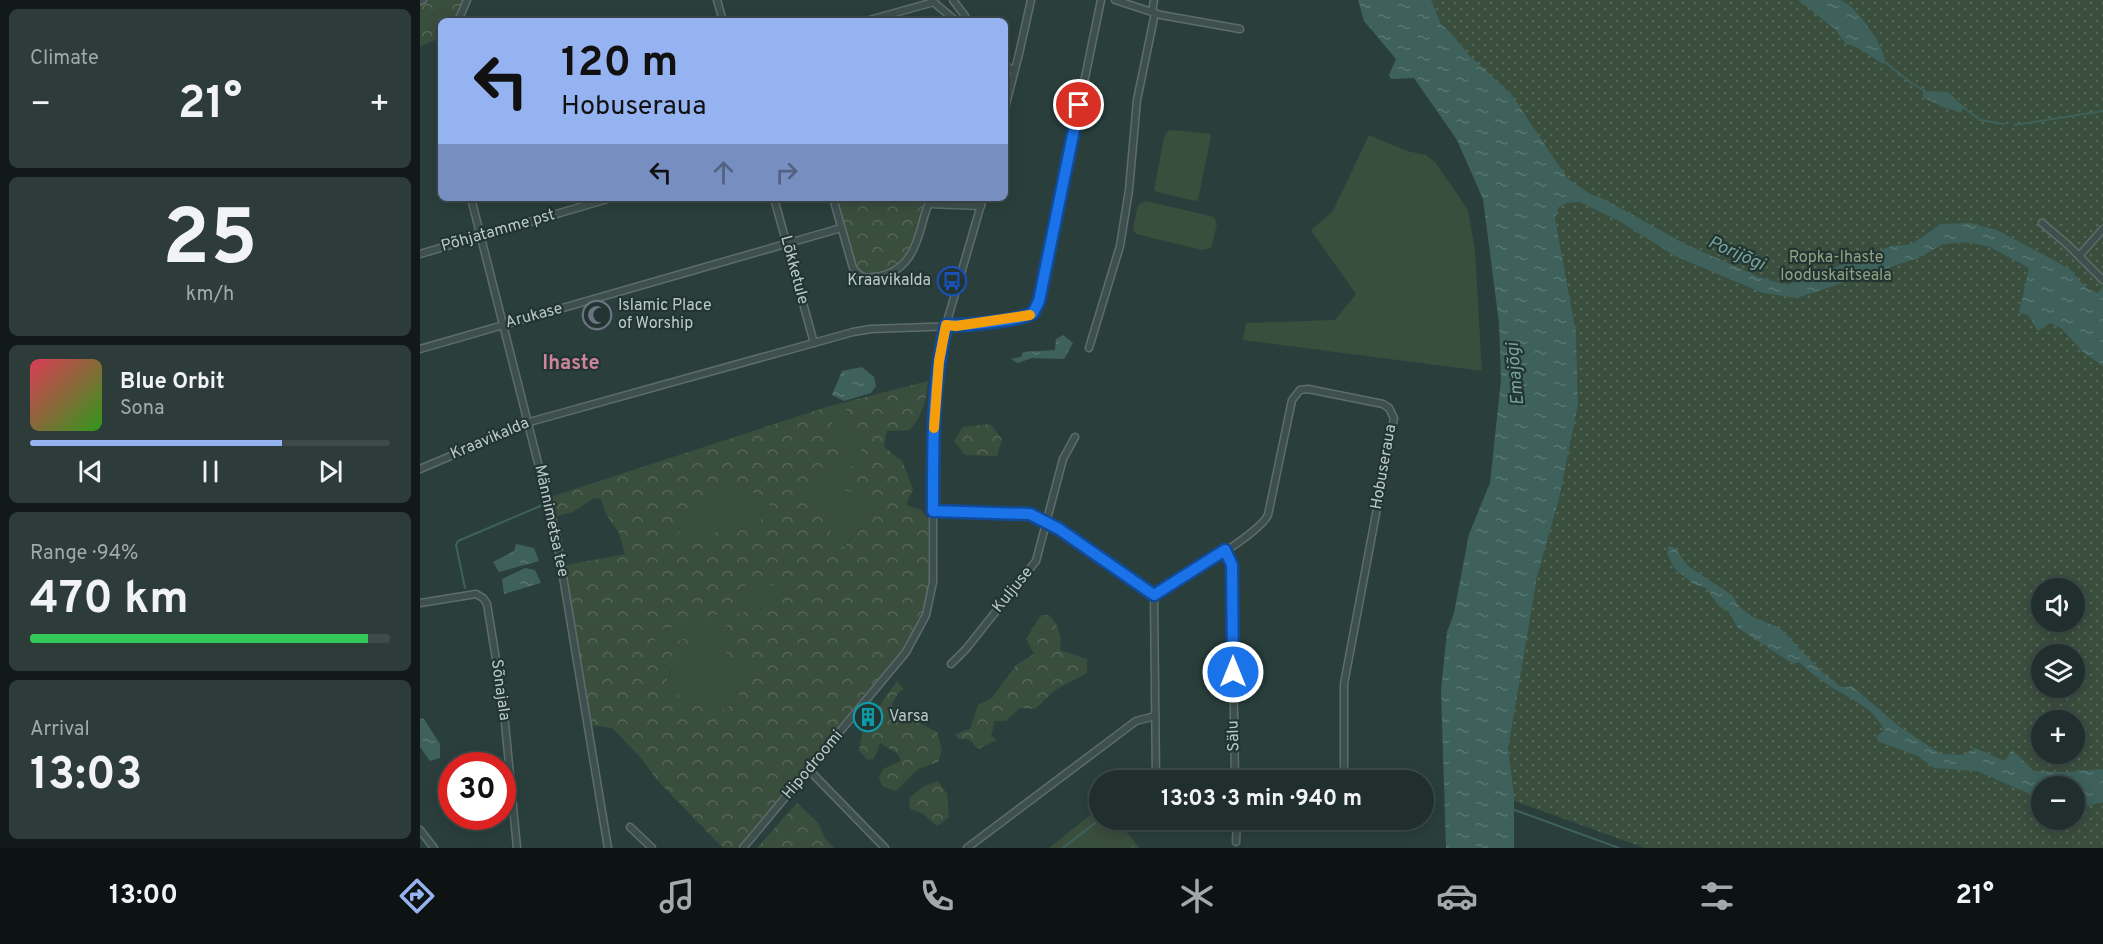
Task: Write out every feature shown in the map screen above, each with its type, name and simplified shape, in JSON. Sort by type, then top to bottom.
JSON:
[{"type":"street","points":[[459,18],[467,0]]},
{"type":"street","points":[[717,0],[722,18]]},
{"type":"street","points":[[953,0],[965,16],[963,18]]},
{"type":"street","points":[[1008,84],[1014,71],[1031,0]]},
{"type":"street","name":"Kraavikalda","points":[[420,469],[529,423],[853,332],[871,329],[956,326],[1028,316],[1033,313],[1101,0]]},
{"type":"street","points":[[1115,0],[1153,12],[1240,29]]},
{"type":"street","points":[[1089,348],[1120,246],[1129,190],[1137,100],[1155,0]]},
{"type":"street","points":[[876,18],[932,1],[952,18]]},
{"type":"street","points":[[1008,67],[1014,71]]},
{"type":"street","name":"Männimetsa tee","points":[[472,201],[556,534],[608,848]]},
{"type":"street","name":"Põhjatamme pst","points":[[420,254],[601,201]]},
{"type":"street","name":"Lõkketule","points":[[775,201],[814,343]]},
{"type":"street","points":[[834,201],[856,273],[867,278],[884,276],[897,270],[909,258],[915,250],[929,201],[981,206]]},
{"type":"street","name":"Hipodroomi","points":[[743,848],[906,652],[926,615],[933,582],[934,408],[939,361],[946,325],[982,201]]},
{"type":"street","points":[[2042,223],[2103,280]]},
{"type":"street","name":"Arukase","points":[[420,349],[841,228]]},
{"type":"street","points":[[2079,256],[2103,229]]},
{"type":"street","name":"Hobuseraua","points":[[1154,595],[1261,525],[1268,515],[1291,405],[1296,393],[1308,389],[1383,404],[1389,408],[1394,422],[1344,684],[1344,770]]},
{"type":"street","name":"Kuljuse","points":[[951,664],[966,649],[1036,561],[1063,459],[1075,437]]},
{"type":"street","points":[[933,511],[1030,514],[1046,522],[1154,595],[1156,770]]},
{"type":"street","name":"Sälu","points":[[1225,550],[1232,565],[1235,770]]},
{"type":"street","name":"Sõnajala","points":[[420,603],[476,594],[487,604],[504,702],[517,848]]},
{"type":"street","points":[[967,848],[1136,721],[1155,716]]},
{"type":"street","points":[[809,770],[885,848]]},
{"type":"street","points":[[630,827],[652,848]]},
{"type":"street","points":[[420,830],[434,848]]},
{"type":"street","points":[[1236,842],[1237,830]]},
{"type":"green space","points":[[420,0],[464,0],[456,18],[438,18],[438,39],[420,46]]},
{"type":"green space","name":"Ropka-Ihaste looduskaitseala","points":[[1431,0],[2103,0],[2103,848],[1645,848],[1514,801],[1508,749],[1537,577],[1559,499],[1578,405],[1576,332],[1555,218],[1559,207],[1470,56],[1441,24]]},
{"type":"green space","points":[[1168,131],[1210,134],[1211,136],[1198,200],[1195,201],[1154,190],[1164,137]]},
{"type":"green space","points":[[1369,135],[1407,151],[1426,155],[1436,163],[1468,210],[1475,251],[1482,371],[1243,340],[1246,323],[1335,320],[1356,294],[1311,230],[1333,211]]},
{"type":"green space","points":[[836,201],[927,201],[911,255],[888,273],[869,277],[856,270]]},
{"type":"green space","points":[[1146,201],[1214,217],[1217,224],[1211,248],[1202,250],[1136,234],[1133,229],[1138,205]]},
{"type":"green space","points":[[928,381],[924,407],[915,423],[910,430],[887,431],[884,447],[902,461],[913,489],[906,505],[921,510],[928,518],[929,584],[922,615],[909,641],[737,848],[723,848],[657,780],[641,758],[612,728],[590,725],[561,566],[625,554],[619,533],[606,514],[601,499],[594,498],[573,512],[552,517],[547,498],[833,405],[832,427],[835,439],[846,456],[840,465],[796,492],[809,494],[820,504],[829,516],[831,533],[844,547],[876,511],[873,498],[844,490],[850,469],[861,451],[859,432],[842,403]],"holes":[[[725,483],[743,486],[771,506],[764,513],[756,530],[741,521],[731,522],[709,536],[691,543],[677,536],[699,500]],[[792,585],[770,606],[737,614],[722,631],[725,651],[732,660],[754,659],[754,665],[739,675],[739,696],[730,706],[724,710],[692,702],[678,695],[666,683],[671,670],[691,660],[692,642],[686,638],[659,648],[650,629],[695,626],[738,604],[741,586]]]},
{"type":"green space","points":[[842,403],[859,432],[861,451],[850,469],[873,498],[876,511],[843,547],[831,533],[829,516],[795,492],[840,465],[845,456],[834,439],[832,426],[833,405]]},
{"type":"green space","points":[[990,424],[1002,439],[997,456],[965,455],[954,441],[963,427]]},
{"type":"green space","points":[[725,483],[743,486],[771,506],[764,513],[756,530],[741,521],[731,522],[709,536],[691,543],[676,536],[699,500]]},
{"type":"green space","points":[[792,585],[770,606],[738,614],[732,660],[754,658],[754,665],[739,675],[739,696],[730,707],[724,711],[692,703],[678,695],[666,683],[686,638],[659,648],[649,628],[696,626],[741,586]]},
{"type":"green space","points":[[1041,615],[1049,615],[1057,627],[1061,639],[1060,650],[1087,659],[1087,673],[1055,690],[1035,709],[1020,708],[1006,721],[995,721],[991,736],[997,740],[978,749],[969,739],[959,739],[955,734],[970,729],[978,705],[992,698],[1016,665],[1034,654],[1026,639]]},
{"type":"green space","points":[[897,681],[904,689],[898,693],[892,704],[893,709],[937,732],[942,750],[938,762],[918,769],[896,791],[882,786],[879,777],[883,769],[901,761],[898,754],[880,743],[874,759],[867,760],[859,751],[863,729]]},
{"type":"green space","points":[[938,781],[947,794],[949,817],[937,826],[922,813],[910,809],[909,798],[924,786]]},
{"type":"green space","points":[[797,803],[818,823],[825,838],[834,848],[757,848]]},
{"type":"green space","points":[[1089,816],[1089,830],[1124,830],[1140,848],[1049,848]]},
{"type":"water","name":"Emajõgi","points":[[1358,0],[1431,0],[1441,24],[1470,56],[1511,94],[1568,179],[1590,194],[1606,200],[1685,244],[1759,277],[1787,285],[1892,246],[1912,244],[1941,224],[1970,223],[1997,230],[2068,268],[2084,286],[2092,291],[2098,293],[2103,286],[2103,366],[2084,353],[2061,328],[2050,323],[2038,331],[2028,315],[2019,313],[2029,268],[1990,247],[1967,242],[1943,244],[1918,258],[1797,298],[1763,293],[1675,256],[1621,222],[1580,202],[1567,203],[1559,207],[1555,218],[1576,332],[1578,405],[1559,499],[1537,577],[1508,749],[1514,795],[1514,848],[1446,848],[1441,690],[1447,632],[1454,613],[1469,534],[1490,483],[1501,380],[1499,323],[1483,199],[1457,140],[1414,78],[1391,79],[1389,75],[1396,59],[1364,21]]},
{"type":"water","points":[[1798,0],[1840,0],[1847,4],[1869,27],[1886,63],[1883,64],[1858,48],[1845,43],[1835,29]]},
{"type":"water","points":[[1923,91],[1948,92],[1964,107],[1961,112],[1945,108],[1923,97]]},
{"type":"water","points":[[1063,335],[1073,343],[1064,359],[1032,358],[1018,363],[1011,359],[1021,357],[1023,352],[1055,350],[1056,339]]},
{"type":"water","points":[[862,367],[874,377],[876,386],[871,393],[844,401],[832,395],[842,371]]},
{"type":"water","points":[[516,544],[534,548],[539,561],[499,572],[493,562],[514,551]]},
{"type":"water","points":[[1669,546],[1675,548],[1688,566],[1732,595],[1739,606],[1751,616],[1781,629],[1822,672],[1841,687],[1853,687],[1900,727],[1941,754],[1963,755],[1975,748],[2005,761],[2012,750],[2034,771],[2067,772],[2103,769],[2103,802],[2088,806],[2085,803],[2085,776],[2031,776],[2030,794],[1977,771],[1934,768],[1918,756],[1879,742],[1876,737],[1884,730],[1873,714],[1822,681],[1799,662],[1793,664],[1738,628],[1729,612],[1719,606],[1706,588],[1693,584],[1674,568],[1667,553]]},
{"type":"water","points":[[525,568],[535,570],[541,583],[504,594],[502,579]]},
{"type":"water","points":[[420,718],[424,719],[440,744],[438,759],[430,761],[420,747]]},
{"type":"waterway","points":[[1886,63],[1925,91]]},
{"type":"waterway","points":[[1963,107],[1980,120],[2004,124]]},
{"type":"waterway","points":[[2015,125],[2103,111]]},
{"type":"waterway","points":[[465,588],[456,545],[458,541],[545,504]]},
{"type":"waterway","points":[[1512,809],[1619,848]]},
{"type":"waterway","points":[[1063,848],[1089,828]]},
{"type":"slow traffic","points":[[934,428],[939,361],[946,325],[956,326],[1030,315]]},
{"type":"place","name":"Kraavikalda","points":[[952,281]]},
{"type":"place","name":"Islamic Place of Worship","points":[[597,315]]},
{"type":"place","name":"Varsa","points":[[868,717]]},
{"type":"district","name":"Ihaste","points":[[571,364]]},
{"type":"route","points":[[1079,105],[1039,301],[1033,313],[1008,319],[956,326],[946,325],[934,408],[933,511],[1030,514],[1059,529],[1154,595],[1225,550],[1232,565],[1233,672]]},
{"type":"water label","name":"Porijõgi","points":[[1736,254]]}]
